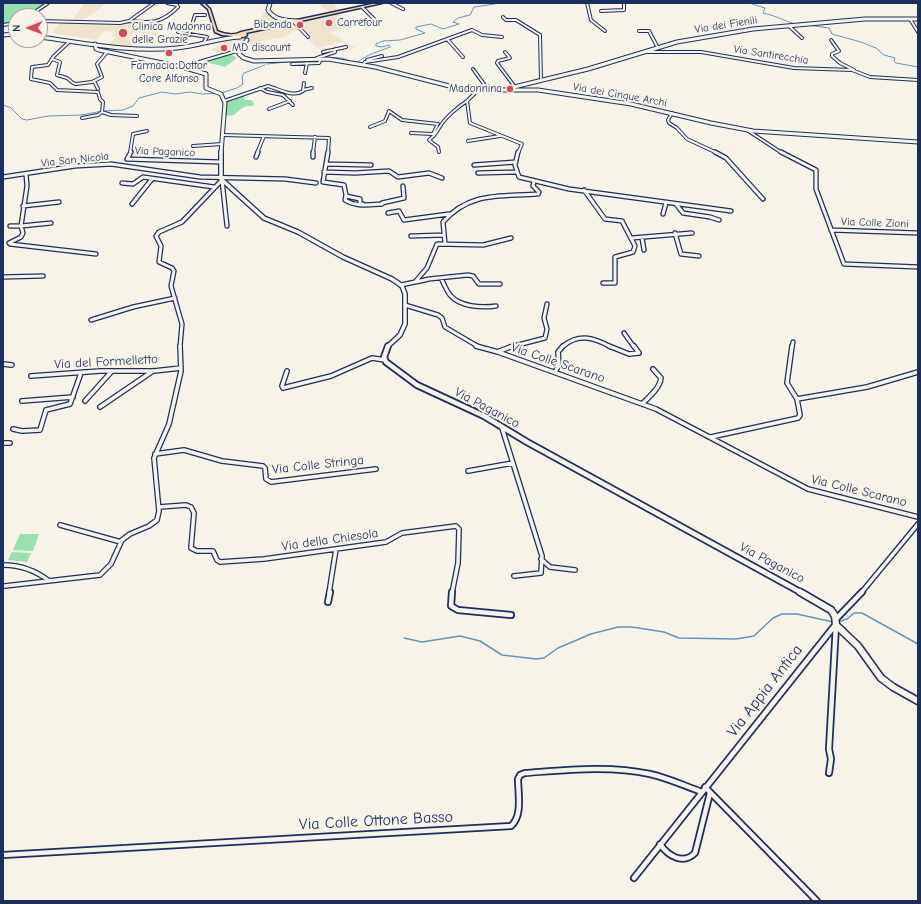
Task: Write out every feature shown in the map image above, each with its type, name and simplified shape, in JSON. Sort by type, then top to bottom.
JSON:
[{"type":"main road","points":[[202,3],[209,9],[216,31],[230,36],[243,36],[251,32],[283,24],[381,3]]},
{"type":"street","points":[[129,21],[154,3]]},
{"type":"street","points":[[48,21],[78,21],[116,24],[129,21],[160,22],[168,17],[178,7],[167,3]]},
{"type":"street","points":[[270,3],[268,9],[270,13],[292,22],[308,37]]},
{"type":"street","points":[[391,3],[403,8]]},
{"type":"street","points":[[587,3],[591,20],[606,30]]},
{"type":"street","points":[[601,11],[624,10],[624,3]]},
{"type":"street","points":[[362,7],[378,23]]},
{"type":"street","points":[[188,35],[191,28],[190,24],[195,15],[205,15]]},
{"type":"street","points":[[503,17],[506,20],[516,20],[540,34],[542,47],[541,80]]},
{"type":"street","name":"Via dei Fienili","points":[[503,90],[588,69],[696,38],[754,29],[867,19],[918,19]]},
{"type":"street","points":[[910,19],[918,32]]},
{"type":"street","points":[[286,20],[298,21]]},
{"type":"street","points":[[283,24],[286,20]]},
{"type":"street","points":[[789,26],[802,38]]},
{"type":"street","points":[[364,64],[398,57],[473,30],[482,35],[502,37]]},
{"type":"street","points":[[639,32],[649,31],[658,48]]},
{"type":"street","points":[[178,32],[188,35],[207,37],[204,42]]},
{"type":"street","points":[[48,38],[123,48],[174,49],[230,36]]},
{"type":"street","points":[[182,66],[240,50],[243,36]]},
{"type":"street","points":[[447,39],[463,57]]},
{"type":"street","points":[[831,40],[839,51],[832,54],[832,56],[855,71]]},
{"type":"street","points":[[70,41],[48,65],[32,67],[31,79],[50,83],[58,90],[97,91],[103,102],[102,111],[98,116],[82,118]]},
{"type":"street","points":[[95,44],[97,49],[107,52],[182,66],[206,74],[208,78],[206,88],[221,94],[224,101],[223,135],[220,162],[227,226]]},
{"type":"street","points":[[323,52],[346,47]]},
{"type":"street","points":[[329,50],[332,53],[336,51],[335,49]]},
{"type":"street","name":"Via dei Cinque Archi","points":[[240,50],[239,54],[241,56],[256,62],[317,58],[332,53]]},
{"type":"street","points":[[52,59],[60,61],[56,75],[68,78],[74,84],[94,81],[102,77],[97,64],[107,52]]},
{"type":"street","points":[[505,52],[510,58],[498,61],[497,63],[514,87]]},
{"type":"street","name":"Via Santirecchia","points":[[646,52],[702,52],[750,59],[798,69],[855,71],[870,76],[918,80]]},
{"type":"street","points":[[364,64],[382,56]]},
{"type":"street","name":"Via dei Cinque Archi","points":[[317,58],[364,64],[452,88],[477,91],[538,90],[628,104],[747,130],[918,142]]},
{"type":"street","name":"Via dei Cinque Archi","points":[[292,64],[319,63],[322,59]]},
{"type":"street","points":[[305,73],[307,64]]},
{"type":"street","points":[[473,69],[489,91]]},
{"type":"street","points":[[94,81],[98,89]]},
{"type":"street","points":[[303,90],[304,83]]},
{"type":"street","points":[[224,101],[270,86],[289,93],[300,93],[303,90],[312,88]]},
{"type":"street","points":[[260,88],[266,92],[282,95],[293,104]]},
{"type":"street","points":[[440,152],[438,147],[429,140],[437,134],[440,124],[448,119],[457,107],[467,101],[477,91]]},
{"type":"street","points":[[269,108],[290,101]]},
{"type":"street","points":[[467,101],[470,123],[522,144],[518,151],[516,162],[516,172],[519,177],[567,188],[731,211]]},
{"type":"street","points":[[102,111],[112,115],[136,116]]},
{"type":"street","points":[[370,127],[385,121],[389,111],[402,120],[438,124],[448,119]]},
{"type":"street","points":[[672,113],[668,120],[669,123],[677,128],[686,139],[709,148],[727,159],[764,199]]},
{"type":"street","points":[[411,133],[433,134],[436,132],[438,124]]},
{"type":"street","name":"Via Colle Zioni","points":[[747,130],[790,158],[815,169],[817,173],[816,187],[843,263],[918,267]]},
{"type":"street","name":"Via Paganico","points":[[147,131],[134,134],[131,152],[127,159],[220,162]]},
{"type":"street","points":[[223,135],[315,137],[330,139],[323,182],[344,185],[346,202],[358,205],[382,204]]},
{"type":"street","points":[[256,157],[264,136]]},
{"type":"street","points":[[468,141],[500,136]]},
{"type":"street","points":[[313,157],[315,137]]},
{"type":"street","points":[[194,146],[222,144]]},
{"type":"street","points":[[474,165],[516,162]]},
{"type":"street","name":"Via San Nicola","points":[[3,176],[75,166],[111,164],[221,178]]},
{"type":"street","points":[[326,164],[371,165]]},
{"type":"street","points":[[324,172],[354,173],[390,171],[397,177],[430,173],[442,178]]},
{"type":"street","points":[[478,173],[516,172]]},
{"type":"street","points":[[26,174],[28,182],[23,206],[22,236],[11,241],[10,244],[96,254]]},
{"type":"street","points":[[122,183],[133,184],[141,178],[214,187]]},
{"type":"street","points":[[221,178],[285,179],[316,183]]},
{"type":"street","points":[[6,586],[92,577],[102,574],[108,567],[121,542],[127,536],[155,523],[159,517],[154,463],[155,454],[169,422],[180,380],[182,322],[171,285],[174,271],[172,268],[160,262],[162,246],[157,234],[182,222],[221,178]]},
{"type":"street","points":[[221,178],[265,219],[298,232],[343,257],[392,279],[401,285],[404,292],[405,325],[399,336],[387,345],[384,355],[385,360],[372,358],[331,376],[283,388],[282,386],[287,371]]},
{"type":"street","points":[[132,204],[152,179]]},
{"type":"street","points":[[445,243],[443,222],[450,214],[464,204],[499,195],[538,194],[539,192],[533,186],[534,181]]},
{"type":"street","points":[[346,196],[360,200],[360,203],[362,204],[388,203],[404,198],[402,186]]},
{"type":"street","points":[[584,190],[604,218],[607,220],[622,221],[635,245],[634,251],[615,258],[615,283],[604,283]]},
{"type":"street","points":[[23,206],[59,202]]},
{"type":"street","points":[[663,214],[666,202]]},
{"type":"street","points":[[676,204],[683,213],[711,217],[719,220]]},
{"type":"street","points":[[388,213],[399,211],[404,220],[450,214]]},
{"type":"street","points":[[10,226],[51,223]]},
{"type":"street","name":"Via Colle Zioni","points":[[831,230],[918,233]]},
{"type":"street","points":[[632,238],[675,233],[692,233]]},
{"type":"street","points":[[675,233],[681,254],[699,256]]},
{"type":"street","points":[[411,236],[444,235]]},
{"type":"street","points":[[415,282],[426,269],[435,245],[445,243],[481,245],[511,238]]},
{"type":"street","points":[[642,238],[644,250]]},
{"type":"street","points":[[401,285],[468,275],[473,276],[479,284],[500,284]]},
{"type":"street","points":[[3,278],[43,276]]},
{"type":"street","points":[[441,278],[449,294],[455,299],[481,308],[496,306]]},
{"type":"street","points":[[91,320],[134,307],[175,298]]},
{"type":"street","points":[[496,352],[512,346],[545,338],[547,329],[544,318],[547,304]]},
{"type":"street","name":"Via Colle Scarano","points":[[405,305],[438,315],[442,318],[445,327],[475,346],[555,372],[642,404],[674,418],[760,465],[810,490],[918,517]]},
{"type":"street","points":[[555,372],[559,365],[557,355],[558,350],[567,343],[579,337],[592,338],[617,350],[639,353],[624,333]]},
{"type":"street","points":[[710,437],[798,418],[800,415],[797,399],[787,383],[793,342]]},
{"type":"street","name":"Via Paganico","points":[[385,360],[418,385],[481,414],[502,428],[814,598],[830,609],[836,621],[858,646],[879,676],[893,687],[918,702]]},
{"type":"street","points":[[3,364],[12,365]]},
{"type":"street","name":"Via del Formelletto","points":[[31,376],[112,371],[154,371],[181,368]]},
{"type":"street","points":[[642,404],[661,382],[661,378],[653,369]]},
{"type":"street","points":[[85,402],[112,371]]},
{"type":"street","points":[[100,408],[154,371]]},
{"type":"street","points":[[797,399],[867,387],[918,372]]},
{"type":"street","points":[[12,429],[23,432],[39,430],[41,428],[46,410],[68,405],[73,397],[81,373]]},
{"type":"street","points":[[22,401],[73,397]]},
{"type":"street","points":[[502,428],[534,529],[541,560],[541,574],[514,576]]},
{"type":"street","points":[[3,443],[10,443]]},
{"type":"street","name":"Via Colle Stringa","points":[[155,454],[184,450],[224,462],[263,466],[265,468],[266,479],[271,482],[376,469]]},
{"type":"street","points":[[468,471],[513,463]]},
{"type":"street","name":"Via della Chiesola","points":[[159,507],[185,505],[192,507],[194,514],[191,548],[197,551],[214,551],[215,558],[219,562],[261,559],[387,542],[402,534],[456,526],[459,530],[458,559],[450,600],[451,606],[458,610],[511,615]]},
{"type":"street","name":"Via Appia Antica","points":[[634,878],[836,621],[918,524]]},
{"type":"street","points":[[60,525],[121,542]]},
{"type":"street","points":[[328,602],[336,549]]},
{"type":"street","points":[[541,560],[550,568],[574,570]]},
{"type":"street","points":[[3,564],[28,567],[49,581]]},
{"type":"street","points":[[829,773],[831,759],[829,750],[836,621]]},
{"type":"street","points":[[828,633],[835,636]]},
{"type":"street","name":"Via Colle Ottone Basso","points":[[3,855],[511,826],[516,822],[518,816],[518,779],[520,775],[525,773],[584,769],[622,770],[657,776],[710,793],[817,901]]},
{"type":"street","points":[[660,844],[665,851],[674,857],[687,859],[695,853],[710,793]]},
{"type":"shaded area","points":[[85,3],[105,3],[96,12],[82,20],[74,20],[73,19]]},
{"type":"shaded area","points":[[319,3],[333,3],[339,11],[339,14],[353,26],[330,32],[355,48],[349,50],[343,42],[317,48],[300,30],[292,32],[285,37],[259,41],[260,43],[246,45],[248,42],[248,37],[256,32],[264,12],[270,11],[275,15],[292,21],[331,13],[327,9],[322,8]]},
{"type":"shaded area","points":[[61,21],[112,25],[130,22],[140,23],[137,26],[162,29],[153,38],[149,38],[153,34],[135,32],[130,35],[137,36],[134,40],[142,41],[130,47],[107,45],[117,37],[112,36],[115,32],[105,31],[96,40],[52,33]]},
{"type":"shaded area","points":[[238,37],[244,39],[244,42],[236,49],[221,54],[211,50],[224,43],[221,40]]},
{"type":"green space","points":[[3,3],[47,3],[37,8],[8,8],[8,24],[3,25]]},
{"type":"green space","points":[[229,53],[237,58],[225,67],[202,61]]},
{"type":"green space","points":[[243,95],[245,100],[252,100],[254,104],[253,106],[245,107],[234,115],[226,116],[226,101]]},
{"type":"green space","points":[[20,534],[39,534],[33,551],[13,550]]},
{"type":"green space","points":[[12,552],[31,553],[27,562],[8,560]]},
{"type":"waterway","points":[[358,62],[369,55],[390,47],[389,45],[382,47],[376,46],[376,44],[383,41],[400,40],[425,33],[416,29],[416,27],[431,24],[443,29],[459,24],[453,22],[458,18],[470,15],[474,7],[501,3]]},
{"type":"waterway","points":[[749,3],[765,8],[763,13],[795,24]]},
{"type":"waterway","points":[[808,25],[829,28],[832,34],[876,48],[884,55],[895,58],[894,61],[896,63],[918,67]]},
{"type":"waterway","points":[[323,57],[342,58],[353,62]]},
{"type":"waterway","points":[[267,64],[297,61]]},
{"type":"waterway","points":[[221,93],[237,88],[243,84],[242,77],[244,73],[265,65]]},
{"type":"waterway","points":[[3,105],[11,108],[22,119],[27,120],[48,116],[82,115],[102,111],[123,110],[133,106],[139,98],[162,92],[175,94],[190,92],[202,94],[216,93]]},
{"type":"waterway","points":[[838,622],[847,619],[854,613],[862,613],[918,644]]},
{"type":"waterway","points":[[404,638],[422,642],[460,636],[480,641],[502,655],[536,659],[544,658],[558,648],[591,634],[618,627],[632,627],[664,632],[679,638],[736,639],[754,636],[773,618],[782,614],[797,614],[833,622]]},
{"type":"place","name":"Carrefour","points":[[329,23]]},
{"type":"place","name":"Bibenda","points":[[300,25]]},
{"type":"place","name":"Clinica Madonna delle Grazie","points":[[123,33]]},
{"type":"place","name":"MD discount","points":[[224,48]]},
{"type":"place","name":"Farmacia Dottor Core Alfonso","points":[[169,53]]},
{"type":"place","name":"Madonnina","points":[[510,89]]}]
